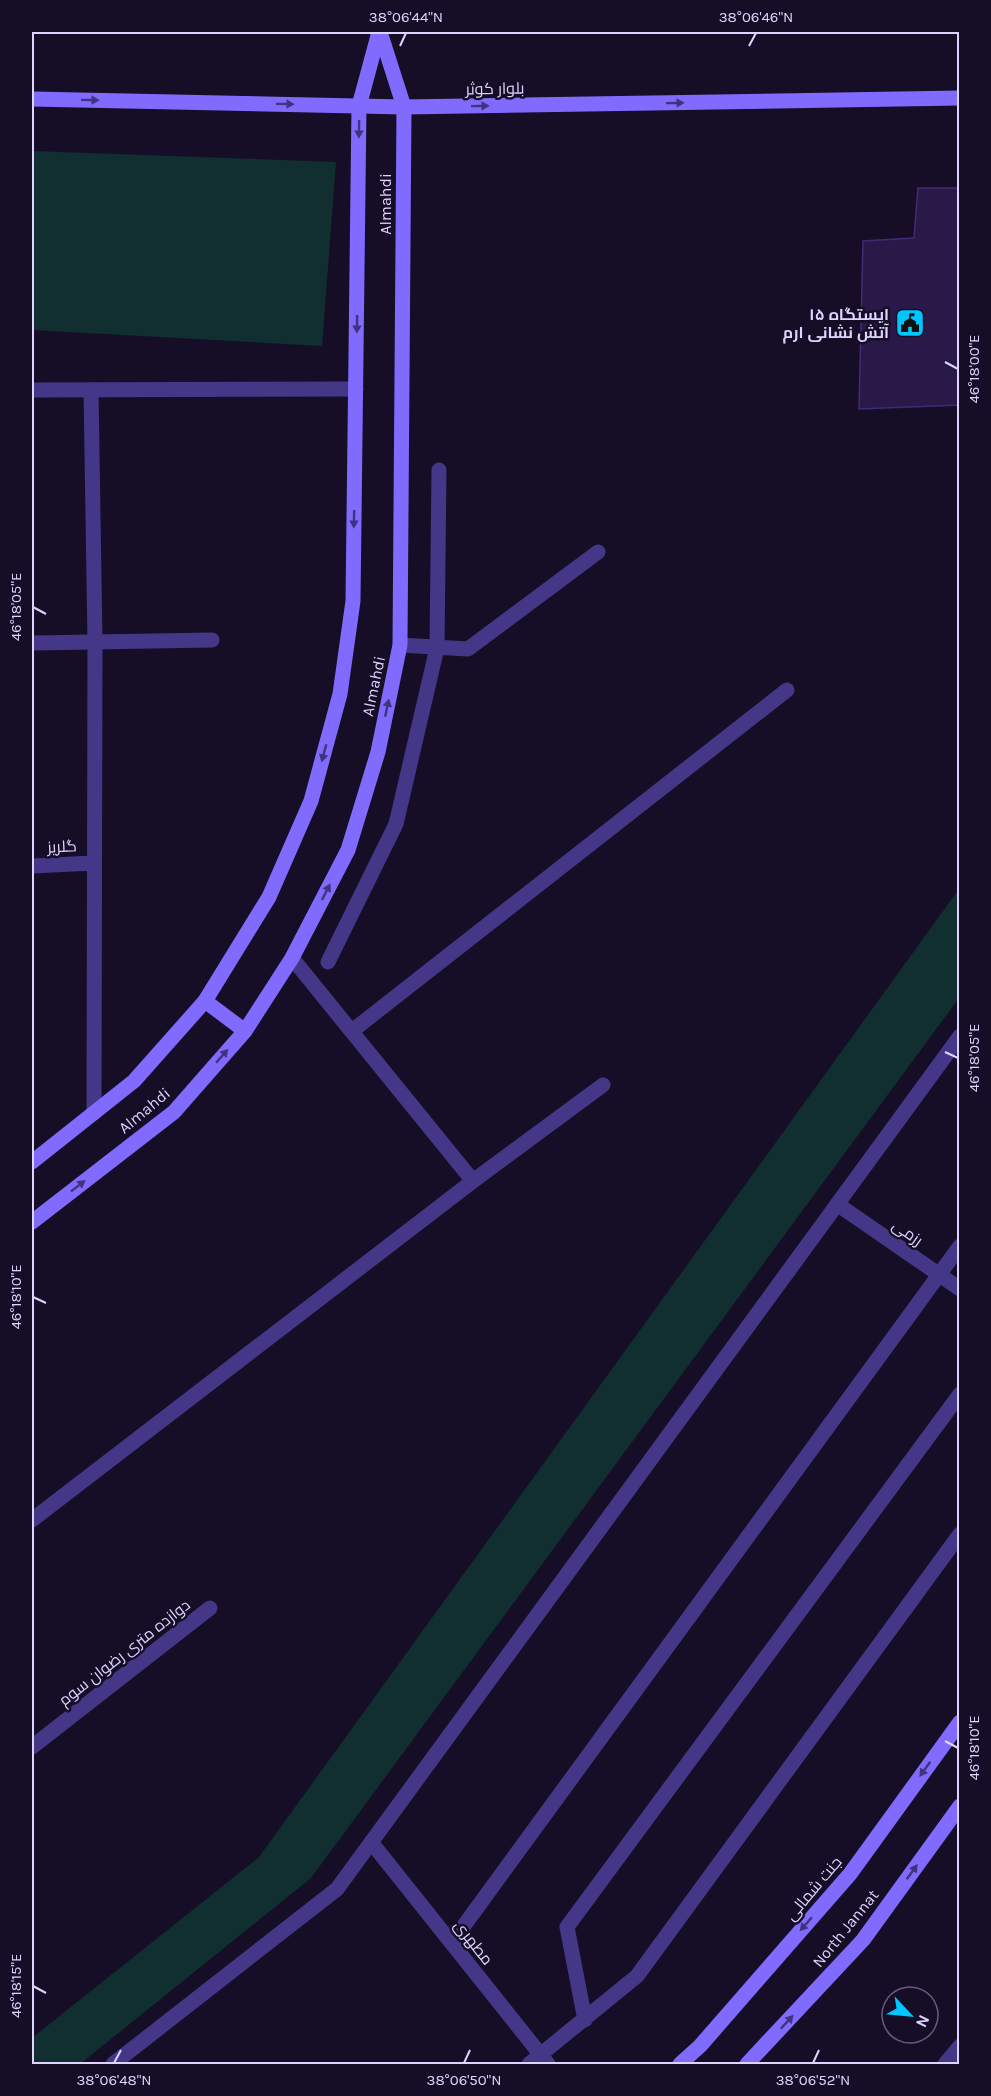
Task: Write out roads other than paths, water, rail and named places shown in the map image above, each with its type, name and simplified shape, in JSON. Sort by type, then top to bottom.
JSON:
[{"type":"main road","name":"Almahdi","points":[[32,1162],[134,1081],[205,1001],[269,897],[311,801],[340,694],[354,601],[359,106],[380,32]]},
{"type":"main road","name":"Almahdi","points":[[32,1222],[174,1112],[245,1031],[292,957],[348,850],[378,752],[400,645],[404,107],[380,32]]},
{"type":"main road","name":"بلوار کوثر","points":[[32,99],[404,107],[960,98]]},
{"type":"main road","points":[[205,1001],[245,1031]]},
{"type":"main road","name":"جنت شمالی","points":[[680,2064],[700,2046],[850,1874],[960,1722]]},
{"type":"main road","name":"North Jannat","points":[[747,2064],[863,1940],[960,1806]]},
{"type":"street","points":[[32,390],[356,389]]},
{"type":"street","points":[[92,390],[95,642],[94,1113]]},
{"type":"street","points":[[328,962],[396,824],[437,648],[439,470]]},
{"type":"street","points":[[400,645],[468,649],[598,552]]},
{"type":"street","points":[[32,643],[212,640]]},
{"type":"street","points":[[352,1032],[787,690]]},
{"type":"street","name":"گلریز","points":[[32,866],[94,863]]},
{"type":"street","points":[[292,957],[473,1181]]},
{"type":"street","points":[[113,2064],[337,1889],[960,1036]]},
{"type":"street","points":[[32,1520],[473,1181],[603,1085]]},
{"type":"street","name":"رزمی","points":[[837,1204],[960,1289]]},
{"type":"street","points":[[452,1942],[960,1246]]},
{"type":"street","points":[[585,2020],[567,1927],[960,1394]]},
{"type":"street","points":[[540,2062],[637,1976],[960,1534]]},
{"type":"street","name":"دوازده متری رضوان سوم","points":[[32,1747],[210,1608]]},
{"type":"street","name":"مطهری","points":[[371,1842],[452,1942],[540,2062]]},
{"type":"street","points":[[945,2064],[960,2046]]},
{"type":"place","name":"ایستگاه ۱۵ آتش نشانی ارم","points":[[910,323]]}]
